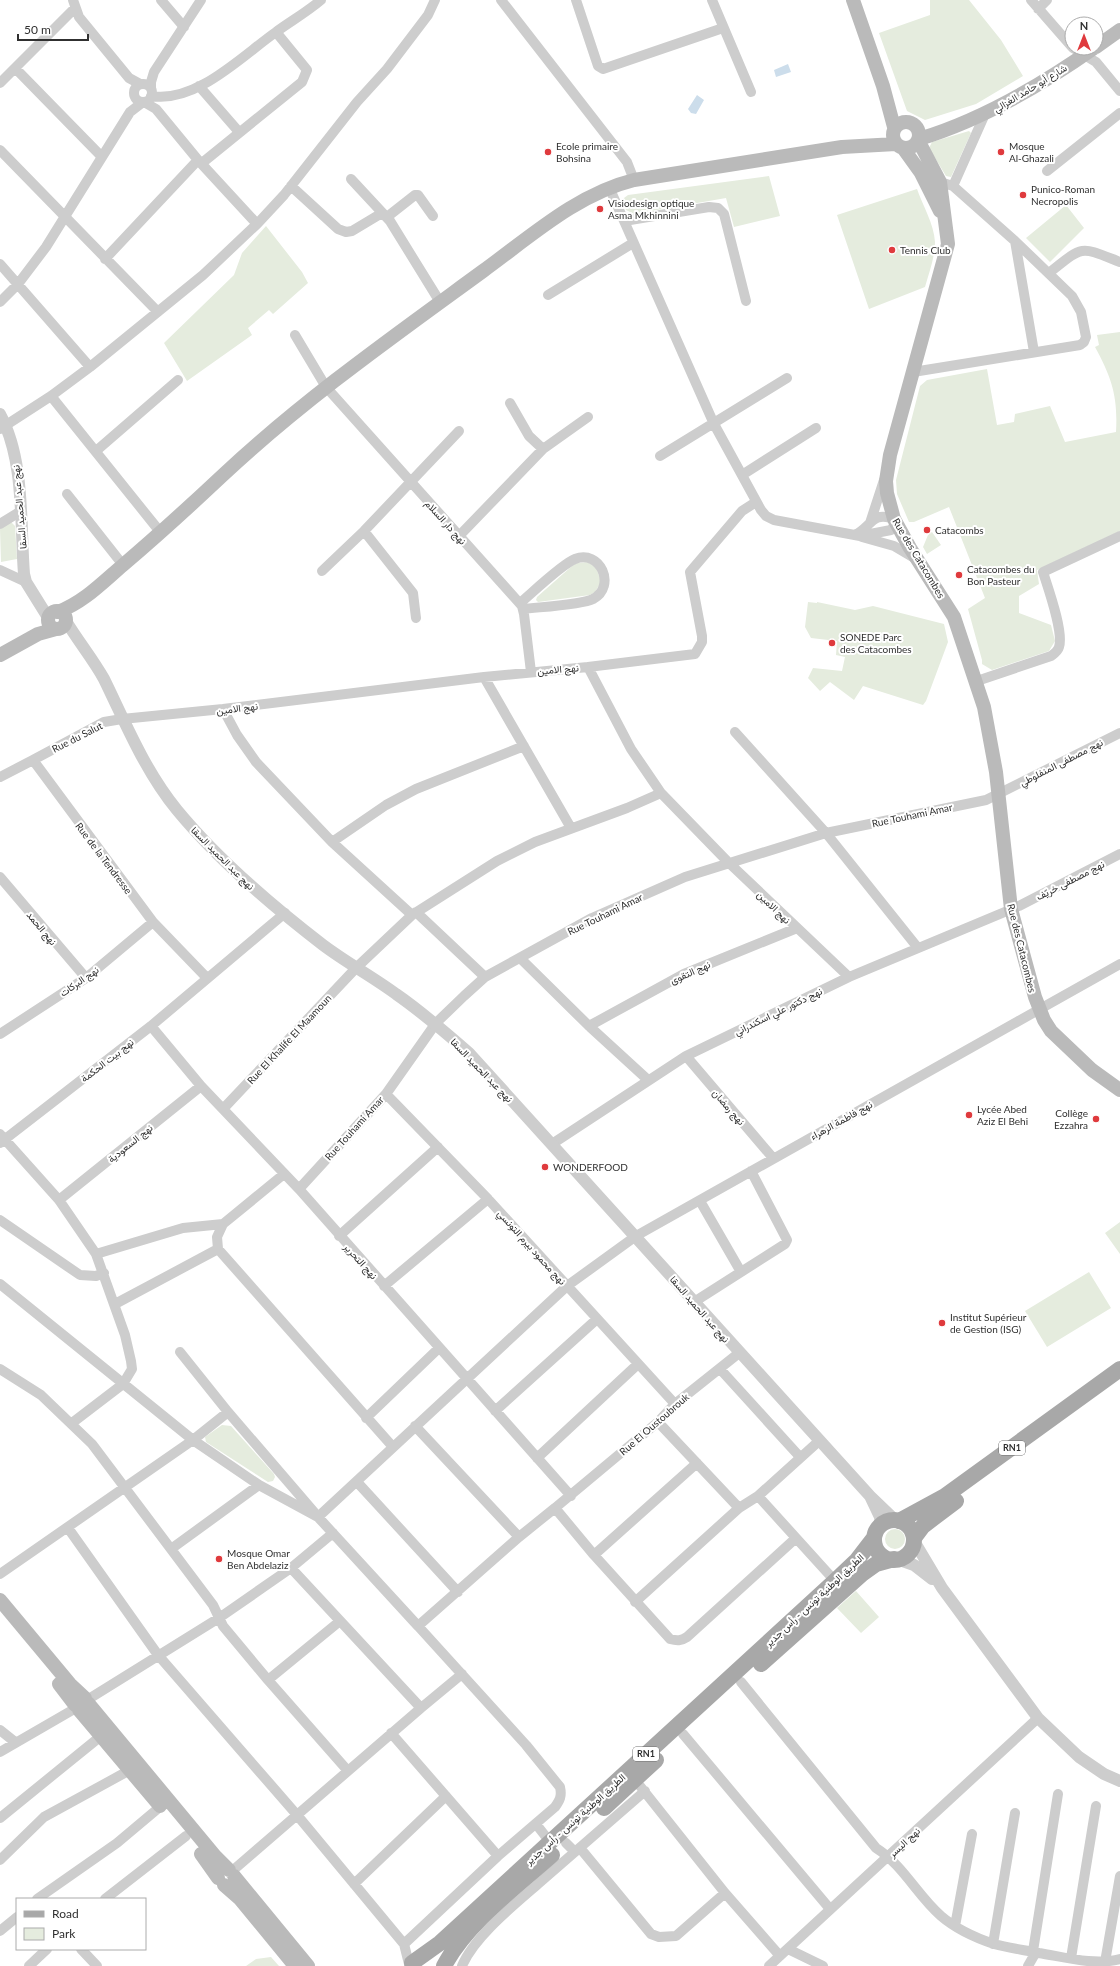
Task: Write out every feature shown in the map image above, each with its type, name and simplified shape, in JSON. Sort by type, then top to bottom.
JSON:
[{"type":"main road","points":[[853,0],[883,86],[896,138],[921,172],[934,185]]},
{"type":"main road","name":"شارع أبو حامد الغزالي","points":[[1104,38],[1120,30]]},
{"type":"main road","name":"شارع أبو حامد الغزالي","points":[[915,132],[964,122],[1002,106],[1074,56]]},
{"type":"main road","points":[[883,86],[915,132],[934,185]]},
{"type":"main road","points":[[896,138],[901,122],[915,132]]},
{"type":"main road","points":[[0,655],[31,638],[90,594],[162,533],[225,473],[326,387],[440,302],[582,201],[609,187],[634,180],[896,138],[912,146],[915,132]]},
{"type":"main road","name":"Rue des Catacombes","points":[[934,185],[946,224],[947,250],[887,468],[887,493],[895,521],[954,617],[977,680],[984,707],[1000,793],[1015,908],[1051,1031],[1092,1070],[1120,1090]]},
{"type":"main road","name":"Rue des Catacombes","points":[[1043,1007],[1057,1026],[1097,1065],[1120,1080]]},
{"type":"main road","name":"الطريق الوطنية تونس - رأس جدير","points":[[444,1966],[458,1944],[501,1909],[568,1846],[862,1555],[888,1526],[945,1496],[1120,1369]]},
{"type":"main road","name":"RN1","points":[[895,1559],[908,1553],[923,1526],[934,1516],[1120,1383]]},
{"type":"main road","points":[[895,1559],[882,1555],[878,1551],[888,1526],[909,1527],[914,1540]]},
{"type":"main road","name":"الطريق الوطنية تونس - رأس جدير","points":[[411,1965],[568,1846],[639,1786],[683,1734],[862,1574],[876,1564],[895,1559]]},
{"type":"main road","points":[[0,1600],[70,1684],[101,1736],[212,1867],[227,1876],[308,1966]]},
{"type":"main road","points":[[0,1615],[67,1694],[82,1704],[215,1856],[240,1899],[295,1966]]},
{"type":"street","points":[[161,0],[184,27]]},
{"type":"street","points":[[0,302],[18,284],[34,264],[130,112],[137,88],[154,72],[201,0]]},
{"type":"street","points":[[0,83],[74,4],[79,17],[137,88],[137,100],[148,97],[170,97],[199,86],[225,71],[321,0]]},
{"type":"street","points":[[3,427],[51,396],[90,367],[226,254],[257,224],[291,186],[357,102],[387,69],[428,15],[436,0]]},
{"type":"street","points":[[501,0],[627,162],[634,180]]},
{"type":"street","points":[[576,0],[600,68],[611,67],[723,28]]},
{"type":"street","points":[[712,0],[751,92]]},
{"type":"street","points":[[1031,0],[1038,9],[1064,32]]},
{"type":"street","points":[[1038,9],[1047,0]]},
{"type":"street","points":[[105,259],[200,161],[302,82],[307,70],[276,32]]},
{"type":"street","points":[[1090,56],[1120,91]]},
{"type":"street","points":[[15,68],[102,157]]},
{"type":"street","points":[[130,112],[148,97],[154,72]]},
{"type":"street","points":[[137,88],[146,84],[148,97],[156,109],[200,161],[257,224]]},
{"type":"street","points":[[199,86],[239,132]]},
{"type":"street","points":[[1047,171],[1120,113]]},
{"type":"street","points":[[954,186],[985,114]]},
{"type":"street","points":[[0,150],[158,312]]},
{"type":"street","points":[[351,179],[384,215],[406,246],[440,302]]},
{"type":"street","points":[[913,372],[1080,345],[1084,342],[1086,337],[1078,304],[1050,273],[954,186],[934,185]]},
{"type":"street","points":[[291,186],[338,229],[346,232],[352,231],[384,215],[415,195],[418,195],[433,216]]},
{"type":"street","points":[[609,187],[714,424],[756,502],[766,516],[774,520],[858,536],[894,546],[918,560]]},
{"type":"street","points":[[624,221],[709,207],[718,208],[724,214],[746,302]]},
{"type":"street","points":[[1016,241],[1034,352]]},
{"type":"street","points":[[548,295],[633,243]]},
{"type":"street","points":[[1050,273],[1072,254],[1084,250],[1120,262]]},
{"type":"street","points":[[0,264],[90,367]]},
{"type":"street","name":"نهج دار السلام","points":[[296,335],[326,387],[521,606]]},
{"type":"street","points":[[660,456],[787,378]]},
{"type":"street","points":[[96,451],[178,380]]},
{"type":"street","points":[[51,396],[162,533]]},
{"type":"street","points":[[510,403],[529,436],[543,449]]},
{"type":"street","name":"نهج عبد الحميد السقا","points":[[0,414],[3,427],[13,447],[21,511],[23,568],[26,582],[38,599],[77,640],[103,677],[136,748],[177,810],[207,844],[241,878],[323,945],[436,1023],[469,1053],[870,1496],[880,1516],[888,1526]]},
{"type":"street","points":[[460,536],[543,449],[588,416]]},
{"type":"street","points":[[742,476],[816,428]]},
{"type":"street","points":[[322,571],[364,531],[459,431]]},
{"type":"street","points":[[870,523],[887,468]]},
{"type":"street","points":[[67,494],[123,565]]},
{"type":"street","points":[[588,667],[689,656],[695,654],[702,642],[702,636],[690,572],[742,511],[756,502]]},
{"type":"street","points":[[0,524],[21,511]]},
{"type":"street","points":[[880,516],[895,521],[891,530],[858,536],[870,523],[880,516]]},
{"type":"street","points":[[364,531],[413,594],[416,618]]},
{"type":"street","points":[[977,680],[1051,656],[1056,652],[1060,645],[1059,632],[1055,610],[1043,572],[1120,536]]},
{"type":"street","points":[[588,558],[600,564],[603,570],[605,584],[602,591],[591,600],[521,606],[574,559],[588,558]]},
{"type":"street","points":[[0,570],[26,582]]},
{"type":"street","points":[[521,606],[531,672]]},
{"type":"street","name":"نهج الامين","points":[[122,719],[223,709],[484,677],[588,667],[630,749],[661,793],[728,862],[849,977]]},
{"type":"street","points":[[484,677],[572,828]]},
{"type":"street","points":[[223,709],[237,735],[256,762],[332,842],[485,977]]},
{"type":"street","name":"Rue du Salut","points":[[33,760],[104,722],[122,719]]},
{"type":"street","points":[[736,732],[826,833],[918,948]]},
{"type":"street","name":"نهج مصطفى المنفلوطي","points":[[1000,793],[1120,733]]},
{"type":"street","points":[[332,842],[386,805],[416,789],[524,746]]},
{"type":"street","points":[[0,777],[33,760]]},
{"type":"street","name":"Rue de la Tendresse","points":[[33,760],[153,922],[207,978]]},
{"type":"street","name":"Rue El Khalife El Maamoun","points":[[223,1109],[356,968],[414,913],[497,861],[535,842],[627,808],[661,793]]},
{"type":"street","name":"Rue Touhami Amar","points":[[299,1189],[386,1094],[436,1023],[485,977],[592,918],[685,877],[728,862],[826,833],[986,800],[1000,793]]},
{"type":"street","name":"نهج مصطفى خريّف","points":[[1015,908],[1120,854]]},
{"type":"street","name":"نهج الحمد","points":[[0,877],[86,978]]},
{"type":"street","name":"نهج دكتور علي اسكندراني","points":[[552,1144],[686,1056],[849,977],[1015,908]]},
{"type":"street","name":"نهج بيت الحكمة","points":[[2,1139],[151,1026],[285,913]]},
{"type":"street","name":"نهج البركات","points":[[0,1034],[86,978],[153,922]]},
{"type":"street","name":"نهج التقوى","points":[[590,1026],[684,974],[796,928]]},
{"type":"street","points":[[520,958],[648,1080]]},
{"type":"street","name":"نهج فاطمة الزهراء","points":[[318,1516],[357,1482],[415,1426],[567,1286],[636,1236],[1120,964]]},
{"type":"street","name":"نهج التحرير","points":[[151,1026],[201,1086],[299,1189],[339,1236],[571,1496]]},
{"type":"street","name":"نهج رمضان","points":[[686,1056],[773,1158]]},
{"type":"street","name":"نهج السعودية","points":[[59,1200],[201,1086]]},
{"type":"street","name":"نهج محمود بيرم التونسي","points":[[386,1094],[488,1199],[675,1404]]},
{"type":"street","points":[[2,1139],[59,1200],[96,1254],[125,1335],[132,1369],[123,1384],[72,1423]]},
{"type":"street","points":[[339,1236],[438,1147]]},
{"type":"street","points":[[694,1302],[785,1244],[787,1240],[751,1171]]},
{"type":"street","points":[[284,1174],[223,1224],[217,1237],[218,1248],[393,1447]]},
{"type":"street","points":[[384,1286],[488,1199]]},
{"type":"street","points":[[700,1201],[741,1272]]},
{"type":"street","points":[[0,1220],[80,1275],[96,1276],[104,1273]]},
{"type":"street","points":[[96,1254],[183,1228],[223,1224]]},
{"type":"street","points":[[115,1304],[218,1248]]},
{"type":"street","points":[[0,1284],[193,1440],[260,1485],[318,1516]]},
{"type":"street","points":[[495,1411],[597,1319]]},
{"type":"street","points":[[366,1418],[439,1348]]},
{"type":"street","points":[[180,1352],[228,1412],[332,1533],[526,1745],[560,1788],[560,1800],[536,1824],[498,1856],[404,1944]]},
{"type":"street","name":"Rue El Oustoubrouk","points":[[418,1626],[519,1537],[571,1496],[658,1422],[675,1404],[720,1370],[739,1353]]},
{"type":"street","points":[[537,1458],[638,1364]]},
{"type":"street","points":[[0,1369],[40,1395],[72,1423],[107,1462],[213,1605],[223,1626],[348,1771]]},
{"type":"street","points":[[720,1370],[800,1458]]},
{"type":"street","points":[[0,1574],[193,1440],[228,1412]]},
{"type":"street","points":[[658,1422],[739,1508]]},
{"type":"street","points":[[415,1426],[519,1537]]},
{"type":"street","points":[[635,1602],[739,1508],[758,1496],[819,1441]]},
{"type":"street","points":[[594,1555],[697,1464]]},
{"type":"street","points":[[357,1482],[458,1592]]},
{"type":"street","points":[[171,1549],[260,1485]]},
{"type":"street","points":[[758,1496],[835,1581]]},
{"type":"street","points":[[555,1508],[635,1602],[670,1639],[681,1640],[687,1637],[796,1538]]},
{"type":"street","points":[[68,1528],[158,1655],[297,1816],[404,1944],[411,1965]]},
{"type":"street","points":[[0,1752],[15,1742],[60,1719],[158,1655],[219,1618],[291,1568],[332,1533]]},
{"type":"street","points":[[914,1540],[942,1588],[1038,1718],[1079,1757],[1104,1774],[1120,1781]]},
{"type":"street","points":[[895,1559],[922,1570],[942,1588]]},
{"type":"street","points":[[291,1568],[421,1708]]},
{"type":"street","points":[[268,1680],[340,1621]]},
{"type":"street","points":[[227,1876],[391,1733],[462,1674]]},
{"type":"street","points":[[742,1682],[876,1848],[888,1856],[940,1915],[955,1926],[993,1944],[1034,1952],[1104,1962],[1120,1959]]},
{"type":"street","name":"نهج اليسر","points":[[769,1966],[1038,1718]]},
{"type":"street","points":[[0,1730],[15,1742]]},
{"type":"street","points":[[391,1733],[498,1856]]},
{"type":"street","points":[[683,1734],[830,1909]]},
{"type":"street","points":[[0,1818],[101,1736]]},
{"type":"street","points":[[0,1860],[44,1817],[130,1770]]},
{"type":"street","points":[[639,1786],[725,1893],[784,1953],[823,1966]]},
{"type":"street","points":[[1028,1966],[1034,1952],[1058,1794]]},
{"type":"street","points":[[354,1884],[446,1796]]},
{"type":"street","points":[[38,1898],[117,1843],[161,1806]]},
{"type":"street","points":[[1071,1958],[1096,1806]]},
{"type":"street","points":[[993,1944],[1015,1813]]},
{"type":"street","points":[[536,1824],[568,1846],[651,1934],[659,1937],[676,1936],[725,1893]]},
{"type":"street","points":[[955,1926],[972,1834]]},
{"type":"street","points":[[106,1898],[186,1836]]},
{"type":"street","points":[[1104,1962],[1120,1876]]},
{"type":"street","points":[[462,1966],[465,1958],[501,1909]]},
{"type":"street","points":[[0,1931],[16,1917]]},
{"type":"street","points":[[29,1966],[46,1950]]},
{"type":"street","points":[[82,1950],[97,1966]]},
{"type":"green space","points":[[930,0],[969,0],[1001,40],[1023,76],[976,104],[925,120],[907,111],[879,33],[930,15]]},
{"type":"green space","points":[[969,131],[971,133],[951,177],[946,176],[929,148],[932,142]]},
{"type":"green space","points":[[769,176],[780,216],[734,227],[726,198],[634,214],[626,210],[622,202],[628,195]]},
{"type":"green space","name":"Tennis Club","points":[[917,189],[930,222],[935,242],[933,259],[925,287],[869,309],[837,215]]},
{"type":"green space","points":[[1066,205],[1084,228],[1050,262],[1026,238]]},
{"type":"green space","points":[[266,226],[302,272],[308,283],[273,314],[269,310],[248,328],[252,335],[187,381],[164,343],[234,275],[242,253]]},
{"type":"green space","points":[[1120,332],[1120,531],[1037,570],[1039,584],[1019,596],[1019,613],[1051,625],[1055,641],[1049,651],[992,670],[982,664],[968,609],[985,598],[949,507],[914,522],[909,522],[897,494],[896,480],[920,386],[927,380],[987,369],[997,425],[1014,422],[1015,414],[1050,406],[1065,442],[1116,432],[1116,408],[1113,388],[1106,368],[1095,347],[1099,345],[1097,335]]},
{"type":"green space","points":[[11,522],[15,526],[17,559],[1,562],[0,529]]},
{"type":"green space","points":[[932,532],[941,545],[927,554],[923,547],[928,535]]},
{"type":"green space","points":[[587,562],[596,567],[601,582],[595,592],[590,595],[538,602],[536,600],[537,597],[572,566],[577,563]]},
{"type":"green space","points":[[808,602],[817,602],[855,610],[873,606],[944,624],[948,642],[926,701],[923,705],[863,686],[854,700],[830,682],[820,691],[808,678],[813,668],[842,671],[845,657],[836,655],[837,641],[811,638],[805,627]]},
{"type":"green space","points":[[1120,1222],[1120,1254],[1105,1233]]},
{"type":"green space","points":[[1089,1272],[1111,1308],[1047,1347],[1025,1311]]},
{"type":"green space","points":[[222,1425],[231,1426],[274,1474],[275,1477],[273,1481],[268,1482],[206,1442],[205,1437]]},
{"type":"green space","points":[[895,1529],[902,1532],[905,1539],[902,1546],[895,1549],[888,1546],[885,1539],[888,1532]]},
{"type":"green space","points":[[856,1591],[879,1617],[861,1633],[837,1608]]},
{"type":"green space","points":[[271,1957],[279,1966],[246,1966],[256,1959]]},
{"type":"water","points":[[788,64],[791,72],[776,77],[774,70]]},
{"type":"water","points":[[697,95],[704,100],[696,114],[691,113],[688,109]]},
{"type":"place","name":"Ecole primaire Bohsina","points":[[548,152]]},
{"type":"place","name":"Mosque Al-Ghazali","points":[[1001,152]]},
{"type":"place","name":"Punico-Roman Necropolis","points":[[1023,195]]},
{"type":"place","name":"Visiodesign optique Asma Mkhinnini","points":[[600,209]]},
{"type":"place","name":"Tennis Club","points":[[892,250]]},
{"type":"place","name":"Catacombs","points":[[927,530]]},
{"type":"place","name":"Catacombes du Bon Pasteur","points":[[959,575]]},
{"type":"place","name":"SONEDE Parc des Catacombes","points":[[832,643]]},
{"type":"place","name":"Lycée Abed Aziz El Behi","points":[[969,1115]]},
{"type":"place","name":"Collège Ezzahra","points":[[1096,1119]]},
{"type":"place","name":"WONDERFOOD","points":[[545,1167]]},
{"type":"place","name":"Institut Supérieur de Gestion (ISG)","points":[[942,1323]]},
{"type":"place","name":"Mosque Omar Ben Abdelaziz","points":[[219,1559]]}]
